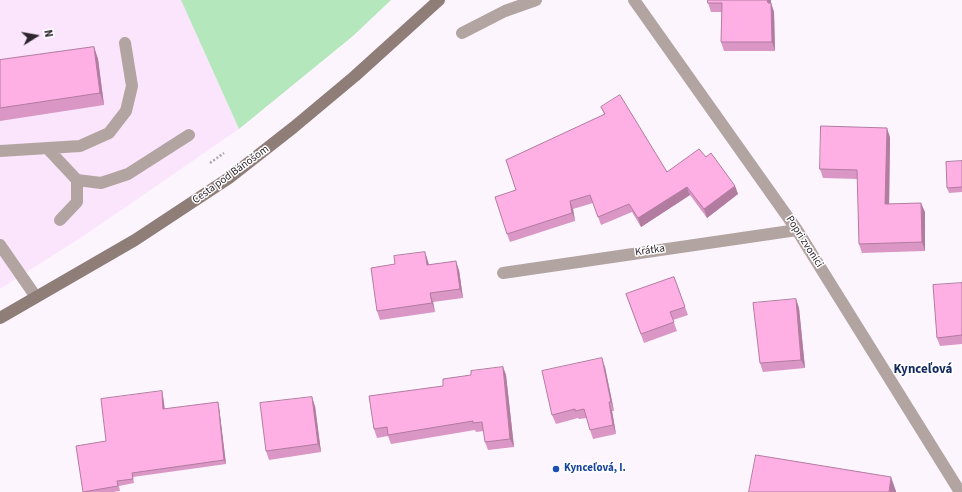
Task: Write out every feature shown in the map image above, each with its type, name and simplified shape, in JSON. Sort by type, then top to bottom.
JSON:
[{"type":"street","name":"Cesta pod Bánošom","points":[[0,318],[135,240],[229,178],[294,127],[355,76],[439,0]]},
{"type":"street","points":[[462,33],[505,11],[536,0]]},
{"type":"street","name":"Popri zvonici","points":[[634,0],[797,230],[960,492]]},
{"type":"street","points":[[0,151],[80,146],[109,133],[126,111],[132,86],[125,43]]},
{"type":"street","points":[[47,148],[77,180],[100,183],[128,174],[189,135]]},
{"type":"street","points":[[60,220],[77,202],[77,180]]},
{"type":"street","name":"Krátka","points":[[503,273],[797,230]]},
{"type":"street","points":[[0,245],[36,297]]},
{"type":"path","points":[[206,166],[225,152]]},
{"type":"shaded area","points":[[0,0],[181,0],[239,129],[85,235],[0,289]]},
{"type":"green space","points":[[181,0],[391,0],[353,36],[239,129]]},
{"type":"building","points":[[708,0],[767,0],[768,3],[771,3],[772,42],[721,42],[722,3],[708,3]]},
{"type":"building","points":[[94,47],[100,93],[0,108],[0,60]]},
{"type":"building","points":[[620,95],[667,172],[699,149],[706,157],[711,153],[735,186],[704,209],[687,187],[638,218],[629,204],[598,217],[590,195],[570,201],[572,213],[507,234],[495,197],[516,190],[506,160],[605,114],[601,107]]},
{"type":"building","points":[[821,126],[887,128],[885,204],[921,203],[922,242],[859,244],[857,170],[820,169]]},
{"type":"building","points":[[962,161],[962,187],[947,188],[946,162]]},
{"type":"building","points":[[425,252],[427,265],[456,261],[460,289],[430,293],[432,303],[377,311],[371,268],[395,264],[394,256]]},
{"type":"building","points":[[674,277],[685,307],[670,312],[674,322],[641,334],[626,294]]},
{"type":"building","points":[[962,283],[962,335],[937,338],[933,285]]},
{"type":"building","points":[[796,299],[801,360],[760,363],[753,303]]},
{"type":"building","points":[[602,358],[611,402],[609,402],[613,425],[590,430],[584,409],[575,411],[575,409],[552,415],[542,371]]},
{"type":"building","points":[[503,367],[510,439],[485,442],[482,422],[473,423],[473,421],[388,435],[387,427],[374,429],[369,396],[443,386],[443,379],[471,375],[471,371]]},
{"type":"building","points":[[162,391],[163,409],[218,402],[224,460],[132,473],[133,479],[117,481],[118,486],[83,492],[76,446],[106,441],[101,399]]},
{"type":"building","points":[[312,397],[318,444],[266,451],[260,403]]},
{"type":"building","points":[[756,455],[891,477],[889,492],[749,492]]},
{"type":"place","name":"Kynceľová, I.","points":[[556,469]]},
{"type":"district","name":"Kynceľová","points":[[923,370]]}]
